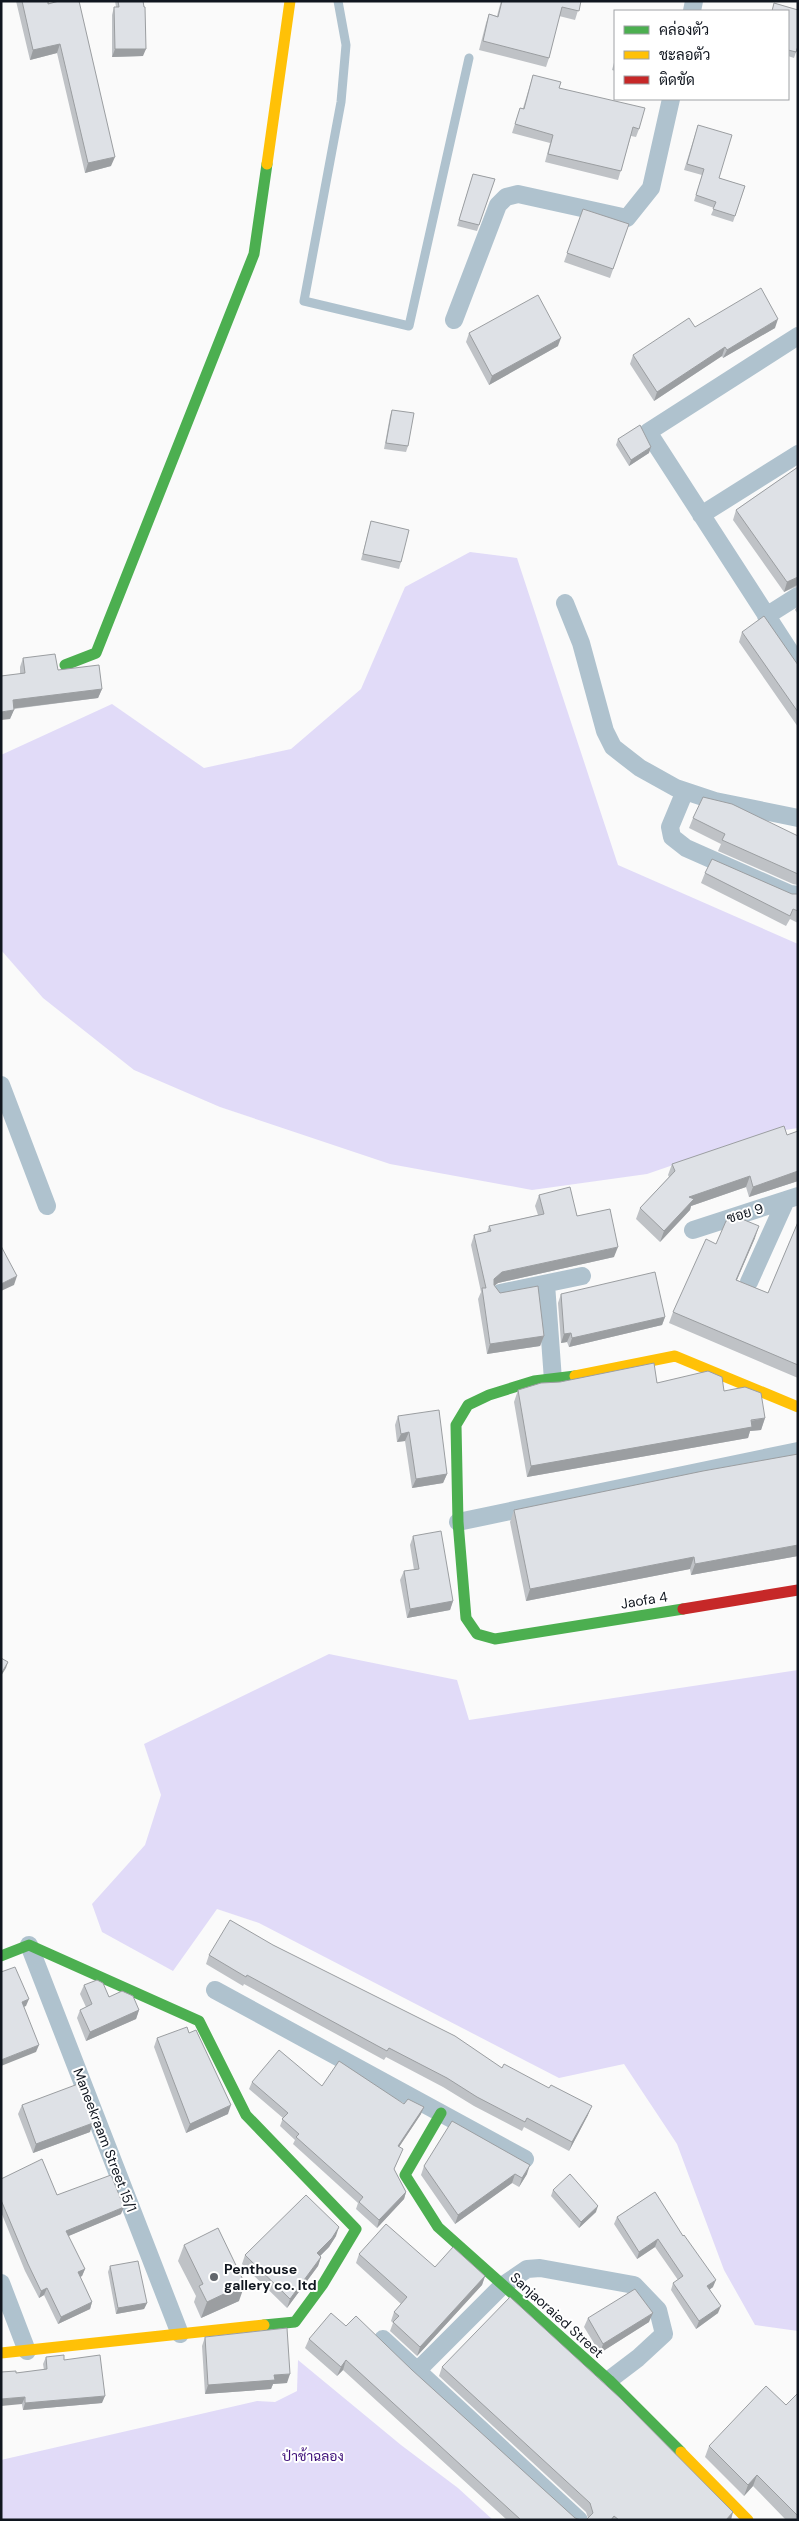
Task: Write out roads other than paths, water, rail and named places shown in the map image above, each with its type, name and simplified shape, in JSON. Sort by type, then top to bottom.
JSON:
[{"type":"street","points":[[65,665],[96,653],[254,254],[290,1]]},
{"type":"street","points":[[454,320],[498,205],[506,197],[518,194],[627,218],[651,188],[671,100]]},
{"type":"street","points":[[798,336],[648,432],[798,664]]},
{"type":"street","points":[[701,516],[798,454]]},
{"type":"street","points":[[766,616],[798,596]]},
{"type":"street","points":[[565,603],[581,643],[605,732],[613,747],[640,768],[685,791],[715,801],[798,818]]},
{"type":"street","points":[[685,791],[671,822],[672,837],[686,848],[790,894],[798,894]]},
{"type":"street","points":[[1,1086],[47,1206]]},
{"type":"street","points":[[749,1282],[792,1198]]},
{"type":"street","name":"ซอย 9","points":[[692,1230],[792,1198]]},
{"type":"street","points":[[500,1293],[582,1276]]},
{"type":"street","points":[[546,1284],[553,1380]]},
{"type":"street","points":[[798,1407],[675,1356],[553,1380],[534,1381],[490,1395],[468,1405],[456,1425],[458,1522],[798,1451]]},
{"type":"street","name":"Jaofa 4","points":[[458,1522],[466,1618],[477,1634],[495,1639],[798,1590]]},
{"type":"street","points":[[1,1956],[29,1945],[199,2021],[246,2115],[356,2229],[323,2284],[295,2322],[1,2353]]},
{"type":"street","name":"Maneekraam Street 15/1","points":[[29,1945],[180,2334]]},
{"type":"street","points":[[215,1990],[525,2159]]},
{"type":"street","name":"Sanjaoraied Street","points":[[440,2113],[405,2176],[438,2227],[609,2380],[748,2520]]},
{"type":"street","points":[[416,2372],[502,2286],[527,2269],[540,2268],[634,2285],[658,2310],[664,2334],[638,2358],[609,2380]]},
{"type":"street","points":[[1,2283],[27,2350]]},
{"type":"street","points":[[383,2340],[580,2520]]},
{"type":"lane","points":[[338,1],[346,45],[341,102],[304,301],[409,326],[469,58]]},
{"type":"place","name":"Penthouse gallery co. ltd","points":[[214,2277]]},
{"type":"park label","name":"ป่าช้าฉลอง","points":[[313,2456]]}]
